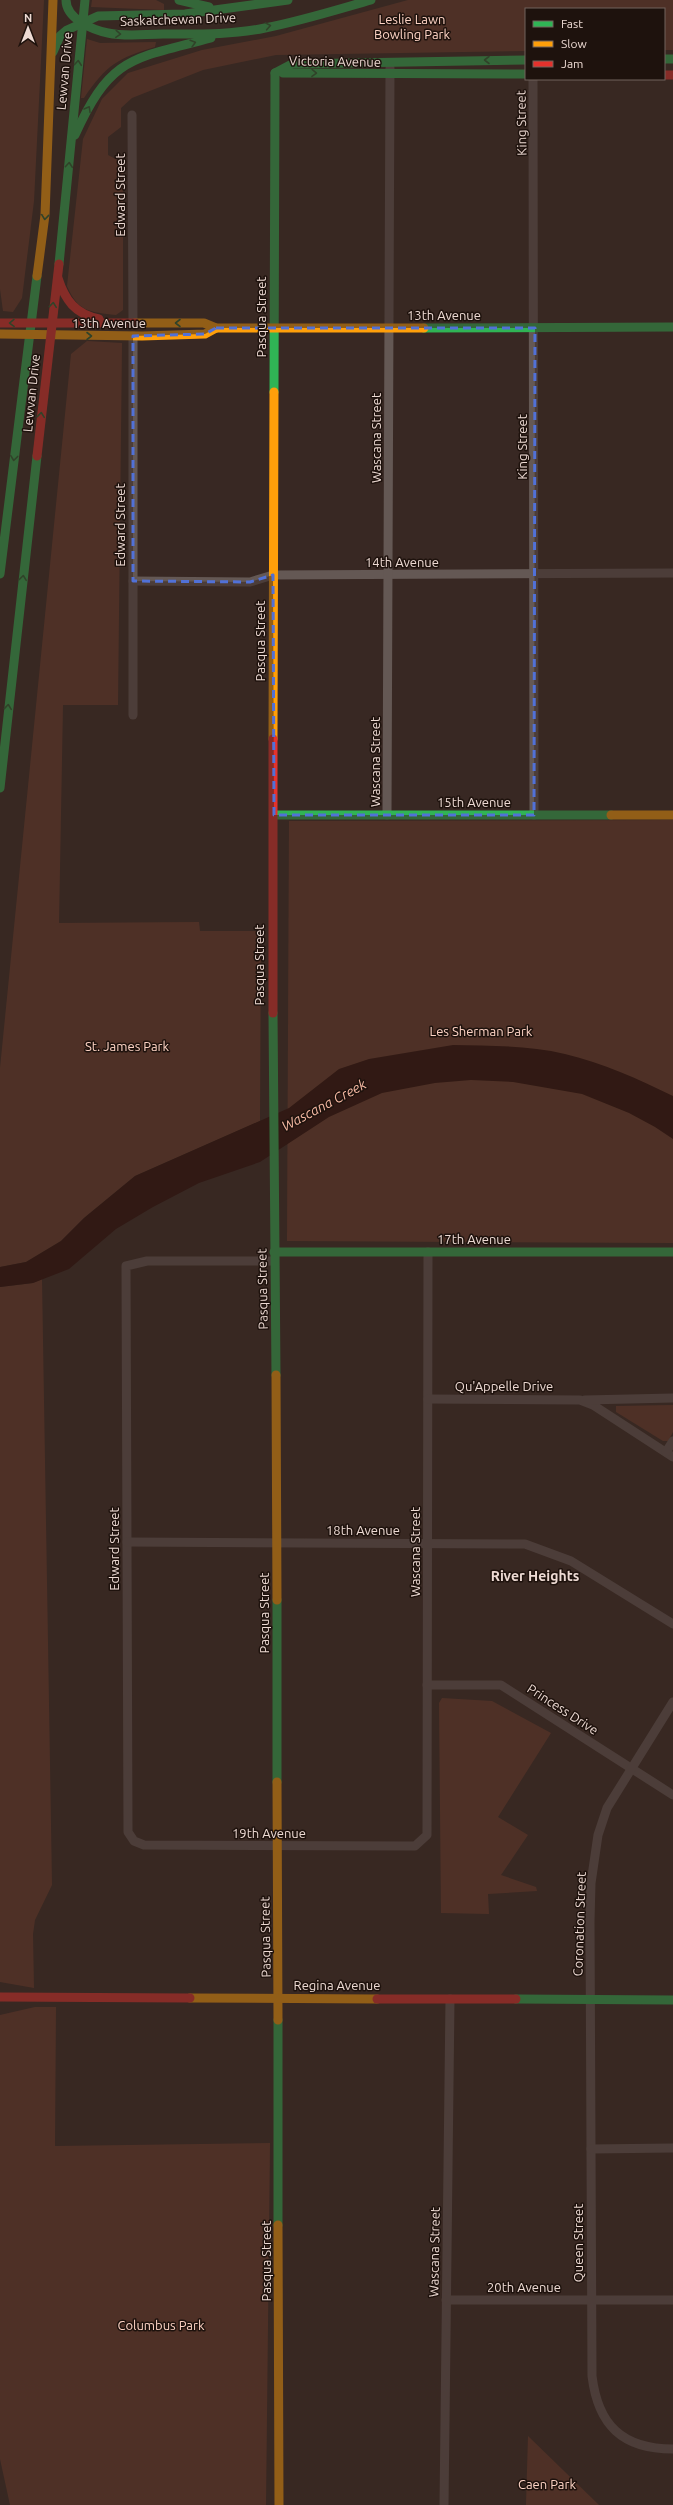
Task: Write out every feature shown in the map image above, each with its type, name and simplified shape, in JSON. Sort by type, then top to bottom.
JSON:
[{"type":"street","name":"Lewvan Drive","points":[[0,574],[29,336],[46,215],[49,59],[53,0]]},
{"type":"street","points":[[66,0],[65,5],[69,12],[82,22]]},
{"type":"street","name":"Lewvan Drive","points":[[0,788],[71,144],[84,0]]},
{"type":"street","points":[[179,0],[218,8]]},
{"type":"street","name":"Saskatchewan Drive","points":[[49,59],[60,36],[67,30],[82,22],[98,16],[184,14],[218,8],[288,0]]},
{"type":"street","name":"Saskatchewan Drive","points":[[82,22],[96,31],[116,35],[229,33],[274,24],[371,0]]},
{"type":"street","points":[[71,144],[87,109],[104,84],[121,68],[130,62],[145,57],[229,33]]},
{"type":"street","name":"Victoria Avenue","points":[[275,73],[292,64],[390,60],[525,60]]},
{"type":"street","name":"Wascana Street","points":[[388,815],[390,60]]},
{"type":"street","name":"Victoria Avenue","points":[[275,73],[525,74]]},
{"type":"street","name":"Pasqua Street","points":[[275,73],[272,1175],[277,1543],[278,2505]]},
{"type":"street","name":"King Street","points":[[533,80],[535,328],[534,815]]},
{"type":"street","name":"Edward Street","points":[[129,322],[132,116]]},
{"type":"street","points":[[57,274],[66,299],[77,312],[89,318],[129,322]]},
{"type":"street","name":"13th Avenue","points":[[0,323],[204,323],[216,328],[673,327]]},
{"type":"street","name":"13th Avenue","points":[[0,334],[29,336],[133,336],[205,334],[216,328]]},
{"type":"street","name":"Edward Street","points":[[133,336],[133,715]]},
{"type":"street","name":"14th Avenue","points":[[133,581],[250,582],[273,575],[673,573]]},
{"type":"street","name":"15th Avenue","points":[[274,815],[673,815]]},
{"type":"street","name":"Wascana Street","points":[[415,1846],[427,1835],[428,1252]]},
{"type":"street","name":"17th Avenue","points":[[126,1266],[147,1261],[428,1252],[673,1252]]},
{"type":"street","name":"Edward Street","points":[[126,1266],[128,1832]]},
{"type":"street","name":"Qu'Appelle Drive","points":[[428,1399],[580,1400],[673,1398]]},
{"type":"street","name":"Qu'Appelle Drive","points":[[580,1400],[593,1405],[669,1454],[673,1441]]},
{"type":"street","name":"18th Avenue","points":[[127,1542],[524,1544],[571,1561],[673,1624]]},
{"type":"street","name":"Princess Drive","points":[[428,1685],[501,1685],[673,1795]]},
{"type":"street","name":"Coronation Street","points":[[590,2000],[591,1883],[598,1835],[607,1808],[673,1702]]},
{"type":"street","name":"19th Avenue","points":[[128,1832],[134,1840],[144,1845],[415,1846]]},
{"type":"street","name":"Regina Avenue","points":[[0,1997],[673,2000]]},
{"type":"street","name":"Wascana Street","points":[[444,2505],[450,1999]]},
{"type":"street","name":"Queen Street","points":[[590,2000],[591,2300],[592,2376],[594,2397],[611,2427],[635,2445],[660,2449],[673,2449]]},
{"type":"street","points":[[591,2148],[673,2148]]},
{"type":"street","name":"20th Avenue","points":[[446,2300],[673,2300]]},
{"type":"highlighted area","points":[[216,328],[535,328],[534,815],[274,815],[273,575],[250,582],[133,581],[133,336],[205,334]]},
{"type":"green space","points":[[0,0],[44,0],[34,201],[22,298],[13,312],[3,311],[0,289]]},
{"type":"green space","points":[[92,0],[156,0],[164,4],[164,10],[91,7]]},
{"type":"green space","name":"Leslie Lawn Bowling Park","points":[[408,0],[673,0],[673,50],[665,50],[665,8],[525,8],[525,51],[276,55],[203,70],[132,98],[121,108],[121,127],[108,137],[108,155],[123,163],[123,310],[116,315],[99,313],[80,306],[71,295],[67,286],[83,139],[102,99],[128,73],[202,50],[276,36]]},
{"type":"green space","points":[[87,39],[100,43],[156,42],[155,47],[131,55],[114,64],[106,70],[84,98],[81,98]]},
{"type":"green space","name":"St. James Park","points":[[87,341],[122,343],[118,705],[63,705],[59,923],[199,922],[200,931],[261,931],[260,1121],[135,1176],[84,1218],[61,1241],[26,1262],[0,1267],[0,1068],[71,354]]},
{"type":"green space","name":"Les Sherman Park","points":[[673,820],[673,1243],[287,1241],[289,821]]},
{"type":"green space","points":[[42,1279],[52,1885],[35,1920],[33,1934],[34,1988],[0,1982],[0,1287],[33,1283]]},
{"type":"green space","points":[[673,1405],[673,1432],[668,1441],[663,1441],[616,1412],[616,1406]]},
{"type":"green space","points":[[442,1698],[492,1701],[551,1733],[498,1817],[528,1835],[501,1875],[536,1887],[537,1891],[488,1894],[489,1914],[441,1913],[439,1703]]},
{"type":"green space","name":"Columbus Park","points":[[35,2007],[56,2007],[55,2146],[270,2143],[266,2505],[10,2505],[0,2459],[0,2015]]},
{"type":"green space","name":"Caen Park","points":[[528,2436],[599,2505],[526,2505]]},
{"type":"water","name":"Wascana Creek","points":[[453,1045],[509,1046],[551,1051],[593,1062],[633,1078],[673,1096],[673,1139],[629,1113],[582,1094],[513,1082],[471,1080],[435,1083],[382,1093],[329,1117],[260,1162],[199,1183],[153,1207],[116,1229],[69,1269],[33,1283],[0,1287],[0,1267],[26,1262],[61,1241],[84,1218],[135,1176],[289,1108],[339,1069],[369,1059]]},
{"type":"traffic: fast","points":[[66,0],[70,13],[88,26],[102,32],[129,35],[214,34],[240,32],[305,19],[371,0]]},
{"type":"traffic: fast","points":[[59,264],[85,0]]},
{"type":"traffic: fast","points":[[179,0],[209,7]]},
{"type":"traffic: fast","points":[[53,52],[60,36],[67,30],[98,16],[185,14],[288,0]]},
{"type":"traffic: fast","points":[[75,135],[100,89],[113,75],[127,64],[162,51],[211,38]]},
{"type":"traffic: fast","points":[[665,59],[673,59]]},
{"type":"traffic: fast","points":[[275,73],[292,64],[525,60]]},
{"type":"traffic: fast","points":[[274,392],[275,73]]},
{"type":"traffic: fast","points":[[283,73],[525,74]]},
{"type":"traffic: fast","points":[[0,574],[37,276]]},
{"type":"traffic: fast","points":[[424,328],[673,327]]},
{"type":"traffic: fast","points":[[0,788],[37,456]]},
{"type":"traffic: fast","points":[[274,815],[611,815]]},
{"type":"traffic: fast","points":[[273,1013],[276,1375]]},
{"type":"traffic: fast","points":[[274,1252],[673,1252]]},
{"type":"traffic: fast","points":[[277,1600],[277,1782]]},
{"type":"traffic: fast","points":[[516,1999],[673,2000]]},
{"type":"traffic: fast","points":[[278,2020],[278,2225]]},
{"type":"traffic: slow","points":[[37,276],[45,215],[53,0]]},
{"type":"traffic: slow","points":[[135,323],[204,323],[216,328],[424,328]]},
{"type":"traffic: slow","points":[[0,334],[142,336],[205,334],[216,328]]},
{"type":"traffic: slow","points":[[273,739],[274,392]]},
{"type":"traffic: slow","points":[[611,815],[673,815]]},
{"type":"traffic: slow","points":[[276,1375],[277,1600]]},
{"type":"traffic: slow","points":[[277,1782],[278,2020]]},
{"type":"traffic: slow","points":[[190,1998],[377,1999]]},
{"type":"traffic: slow","points":[[278,2225],[279,2505]]},
{"type":"traffic: jam","points":[[665,75],[673,75]]},
{"type":"traffic: jam","points":[[37,456],[59,264]]},
{"type":"traffic: jam","points":[[58,278],[64,293],[72,305],[83,314],[99,319]]},
{"type":"traffic: jam","points":[[0,323],[135,323]]},
{"type":"traffic: jam","points":[[273,739],[273,1013]]},
{"type":"traffic: jam","points":[[0,1997],[190,1998]]},
{"type":"traffic: jam","points":[[377,1999],[516,1999]]},
{"type":"district","name":"River Heights","points":[[535,1576]]}]
